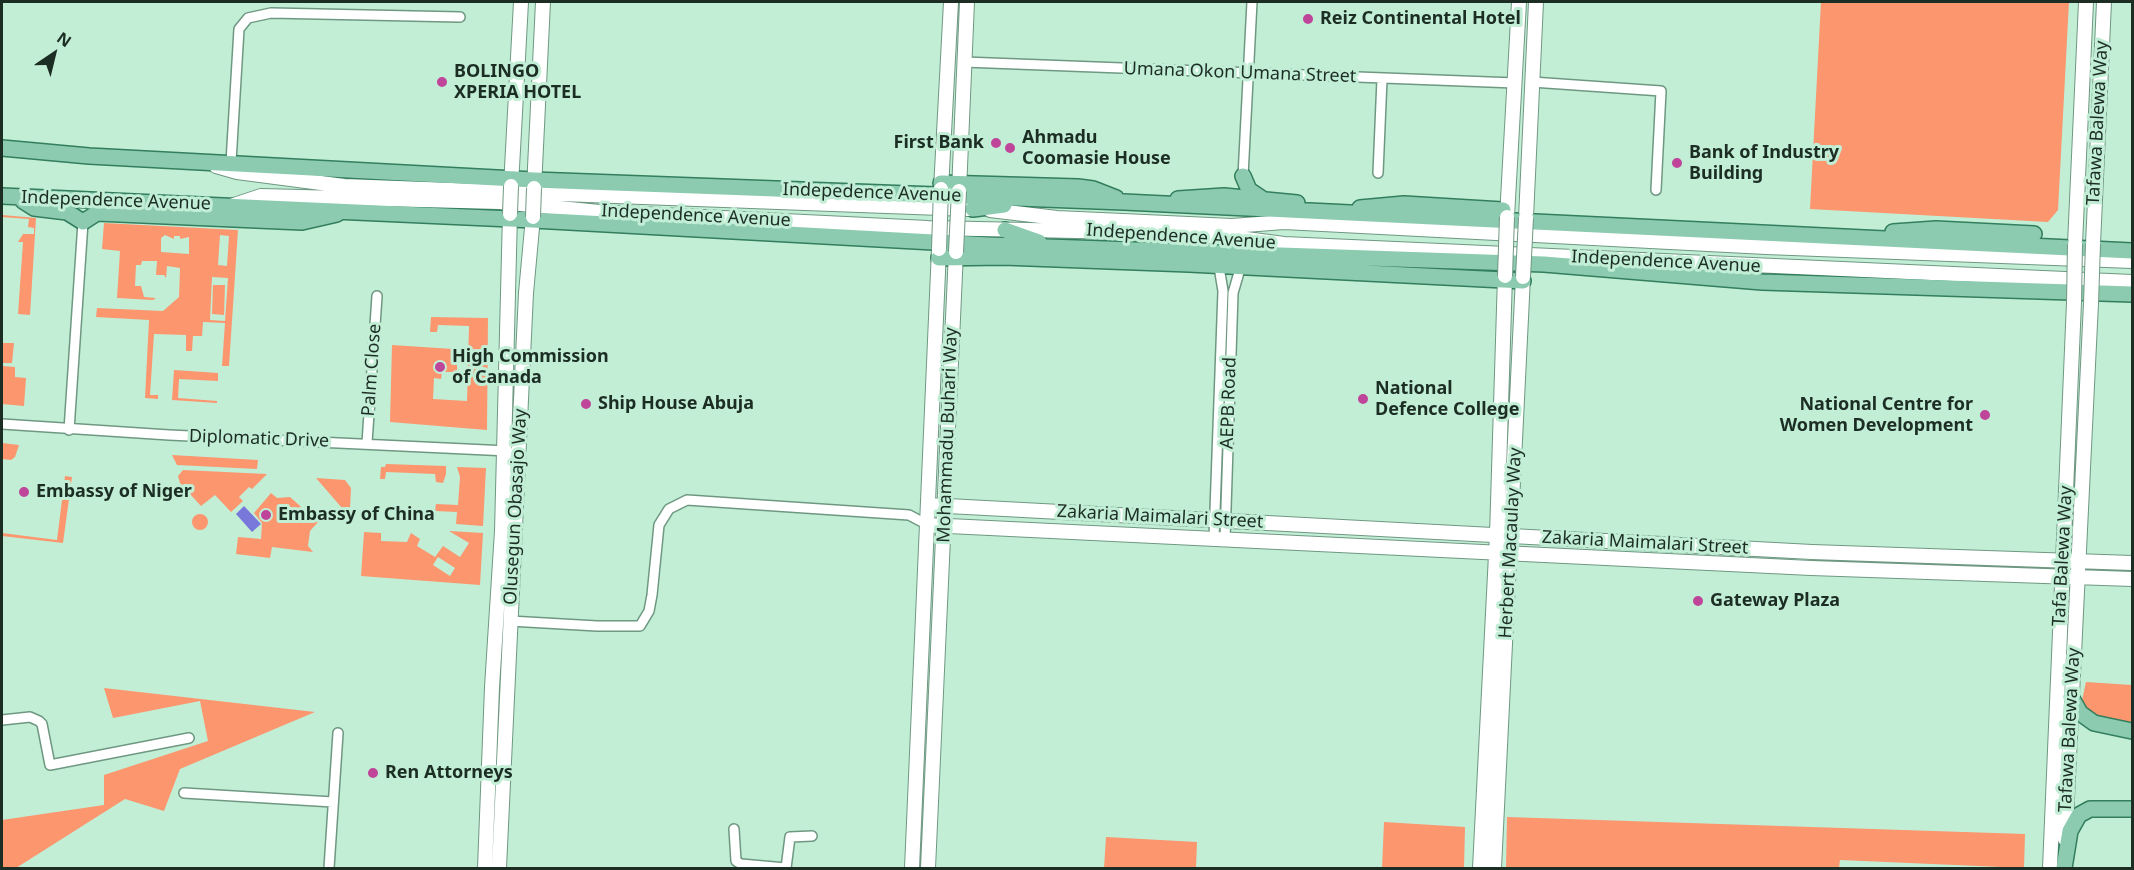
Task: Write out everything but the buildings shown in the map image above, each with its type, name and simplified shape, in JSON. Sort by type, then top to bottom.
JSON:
[{"type":"main road","name":"Olusegun Obasajo Way","points":[[511,451],[508,292],[521,2]]},
{"type":"main road","name":"Olusegun Obasajo Way","points":[[484,868],[506,564],[511,451],[533,219],[543,2]]},
{"type":"main road","name":"Mohammadu Buhari Way","points":[[912,868],[951,2]]},
{"type":"main road","name":"Mohammadu Buhari Way","points":[[928,868],[967,2]]},
{"type":"main road","name":"Herbert Macaulay Way","points":[[1494,868],[1503,552],[1497,535],[1505,278],[1520,2]]},
{"type":"main road","name":"Herbert Macaulay Way","points":[[1480,868],[1503,552],[1511,535],[1536,2]]},
{"type":"main road","name":"Tafa Balewa Way","points":[[2050,868],[2086,2]]},
{"type":"main road","name":"Tafawa Balewa Way","points":[[2064,868],[2104,2]]},
{"type":"main road","name":"Independence Avenue","points":[[2,148],[534,184],[766,190]]},
{"type":"main road","name":"Independence Avenue","points":[[201,162],[237,172],[344,186],[490,192],[975,203],[1052,200],[1124,202],[1766,238],[1875,237],[2133,261]]},
{"type":"main road","points":[[1224,196],[1236,189],[1243,176]]},
{"type":"main road","points":[[1243,176],[1247,187],[1261,198]]},
{"type":"main road","points":[[941,186],[1093,189],[1124,202]]},
{"type":"main road","name":"Indepedence Avenue","points":[[766,190],[975,203]]},
{"type":"main road","name":"Independence Avenue","points":[[9,196],[510,217],[1052,246],[1544,264],[1762,282],[2133,294]]},
{"type":"main road","points":[[9,196],[34,208],[67,212],[83,222],[97,213],[302,222],[348,211]]},
{"type":"main road","name":"Independence Avenue","points":[[231,206],[261,196],[500,202],[599,212],[1005,230],[1127,232],[1231,237],[1284,244],[2133,282]]},
{"type":"main road","points":[[1153,204],[1201,196],[1261,198],[1297,203],[1319,213]]},
{"type":"main road","name":"Independence Avenue","points":[[975,203],[1058,218],[1232,226],[1296,223],[1766,238],[1911,240],[2133,251]]},
{"type":"main road","points":[[1335,214],[1392,204],[1526,215],[1700,220],[1766,238]]},
{"type":"main road","points":[[1005,230],[1052,246]]},
{"type":"main road","points":[[1911,240],[2133,241]]},
{"type":"main road","points":[[939,253],[1523,279]]},
{"type":"main road","points":[[508,292],[526,293]]},
{"type":"main road","name":"Zakaria Maimalari Street","points":[[929,505],[1812,552],[2133,563]]},
{"type":"main road","name":"Zakaria Maimalari Street","points":[[928,525],[1811,568],[2133,579]]},
{"type":"main road","points":[[1786,550],[1786,566]]},
{"type":"main road","name":"Olusegun Obasajo Way","points":[[499,868],[510,621],[506,564]]},
{"type":"main road","points":[[2072,697],[2080,713],[2094,723],[2133,731]]},
{"type":"main road","points":[[2064,868],[2070,831],[2079,815],[2090,809],[2133,809]]},
{"type":"street","points":[[1243,176],[1252,2]]},
{"type":"street","points":[[231,162],[239,29],[248,18],[271,13],[460,17]]},
{"type":"street","name":"Umana Okon Umana Street","points":[[964,62],[1515,83]]},
{"type":"street","points":[[1378,173],[1382,79]]},
{"type":"street","points":[[1532,82],[1660,91],[1656,189]]},
{"type":"street","points":[[69,430],[83,222]]},
{"type":"street","name":"AEPB Road","points":[[1219,267],[1222,291],[1220,520]]},
{"type":"street","name":"AEPB Road","points":[[1219,538],[1233,294],[1240,268]]},
{"type":"street","name":"Palm Close","points":[[367,443],[377,296]]},
{"type":"street","name":"Diplomatic Drive","points":[[2,424],[69,430],[511,451]]},
{"type":"street","name":"Zakaria Maimalari Street","points":[[510,621],[597,627],[640,626],[649,611],[659,525],[669,509],[687,500],[909,515],[928,525]]},
{"type":"street","name":"Zakaria Maimalari Street","points":[[909,515],[929,505]]},
{"type":"street","points":[[2,720],[30,717],[39,721],[42,724],[50,765],[189,738]]},
{"type":"street","points":[[329,868],[338,733]]},
{"type":"street","points":[[184,793],[333,802]]},
{"type":"street","points":[[734,830],[736,861],[741,864],[786,868],[790,837],[812,836]]},
{"type":"shaded area","points":[[1821,2],[2069,2],[2058,210],[2048,222],[1810,209]]},
{"type":"shaded area","points":[[2,215],[36,218],[30,315],[18,314],[23,242],[18,242],[23,234],[34,234],[34,228],[28,227],[29,219],[2,217]]},
{"type":"shaded area","points":[[104,223],[238,230],[229,366],[222,366],[225,323],[203,322],[202,336],[193,336],[192,351],[186,351],[186,335],[154,334],[150,395],[158,395],[158,399],[145,398],[149,320],[96,317],[97,308],[163,311],[179,297],[180,268],[167,266],[166,278],[164,275],[156,275],[157,261],[142,261],[141,265],[136,265],[135,286],[141,286],[144,297],[156,298],[153,300],[117,298],[120,251],[102,249]],"holes":[[[165,235],[174,239],[174,236],[180,236],[180,239],[189,237],[189,254],[161,252],[161,238]],[[220,235],[229,236],[227,266],[218,265]],[[212,277],[228,278],[225,321],[210,320]]]},
{"type":"shaded area","points":[[213,285],[225,285],[224,315],[212,314]]},
{"type":"shaded area","points":[[431,317],[488,318],[487,430],[390,422],[392,345],[453,349],[457,354],[457,372],[442,372],[441,379],[434,378],[433,399],[467,401],[469,326],[438,325],[437,332],[430,332]]},
{"type":"shaded area","points":[[2,343],[14,343],[12,363],[2,363]]},
{"type":"shaded area","points":[[2,366],[15,367],[15,377],[26,378],[24,406],[2,404]]},
{"type":"shaded area","points":[[174,370],[218,373],[218,381],[179,379],[178,398],[217,401],[217,403],[172,400]]},
{"type":"shaded area","points":[[2,443],[19,445],[15,457],[11,460],[2,459]]},
{"type":"shaded area","points":[[172,455],[258,460],[257,469],[177,465]]},
{"type":"shaded area","points":[[386,464],[446,466],[446,474],[443,483],[436,482],[435,474],[386,472],[385,479],[380,479],[381,467],[385,467]]},
{"type":"shaded area","points":[[457,467],[486,468],[483,526],[456,524],[457,512],[435,511],[436,504],[458,505],[460,477]]},
{"type":"shaded area","points":[[183,470],[267,474],[252,489],[249,487],[239,497],[243,501],[231,512],[215,495],[201,506],[180,483],[178,476]]},
{"type":"shaded area","points":[[65,476],[72,477],[63,543],[2,536],[2,533],[57,540]]},
{"type":"shaded area","points":[[316,478],[345,480],[351,488],[350,508],[342,508]]},
{"type":"shaded area","points":[[271,493],[277,498],[290,497],[318,522],[310,531],[308,546],[313,552],[272,547],[270,558],[236,554],[238,537],[261,539],[262,523],[254,513]]},
{"type":"shaded area","points":[[244,506],[261,524],[252,532],[236,514]]},
{"type":"shaded area","points":[[200,514],[208,522],[200,530],[192,522]]},
{"type":"shaded area","points":[[449,531],[483,533],[480,585],[361,576],[364,532],[381,533],[381,541],[407,542],[411,533],[420,539],[417,546],[435,557],[443,546],[460,557],[469,543]],"holes":[[[438,557],[455,568],[450,576],[433,565]]]},
{"type":"shaded area","points":[[2086,682],[2132,685],[2132,722],[2095,716],[2081,705]]},
{"type":"shaded area","points":[[104,688],[315,712],[180,769],[164,811],[125,799],[16,868],[2,868],[2,820],[104,805],[104,775],[208,741],[200,701],[113,718]]},
{"type":"shaded area","points":[[1507,817],[2025,834],[2024,868],[1840,860],[1839,868],[1506,868]]},
{"type":"shaded area","points":[[1384,822],[1465,827],[1464,868],[1382,868]]},
{"type":"shaded area","points":[[1106,837],[1197,842],[1196,868],[1104,868]]},
{"type":"place","name":"Reiz Continental Hotel","points":[[1308,19]]},
{"type":"place","name":"BOLINGO XPERIA HOTEL","points":[[442,82]]},
{"type":"place","name":"First Bank","points":[[996,143]]},
{"type":"place","name":"Ahmadu Coomasie House","points":[[1010,148]]},
{"type":"place","name":"Bank of Industry Building","points":[[1677,163]]},
{"type":"place","name":"High Commission of Canada","points":[[440,367]]},
{"type":"place","name":"National Defence College","points":[[1363,399]]},
{"type":"place","name":"Ship House Abuja","points":[[586,404]]},
{"type":"place","name":"National Centre for Women Development","points":[[1985,415]]},
{"type":"place","name":"Embassy of Niger","points":[[24,492]]},
{"type":"place","name":"Embassy of China","points":[[266,515]]},
{"type":"place","name":"Gateway Plaza","points":[[1698,601]]},
{"type":"place","name":"Ren Attorneys","points":[[373,773]]}]
